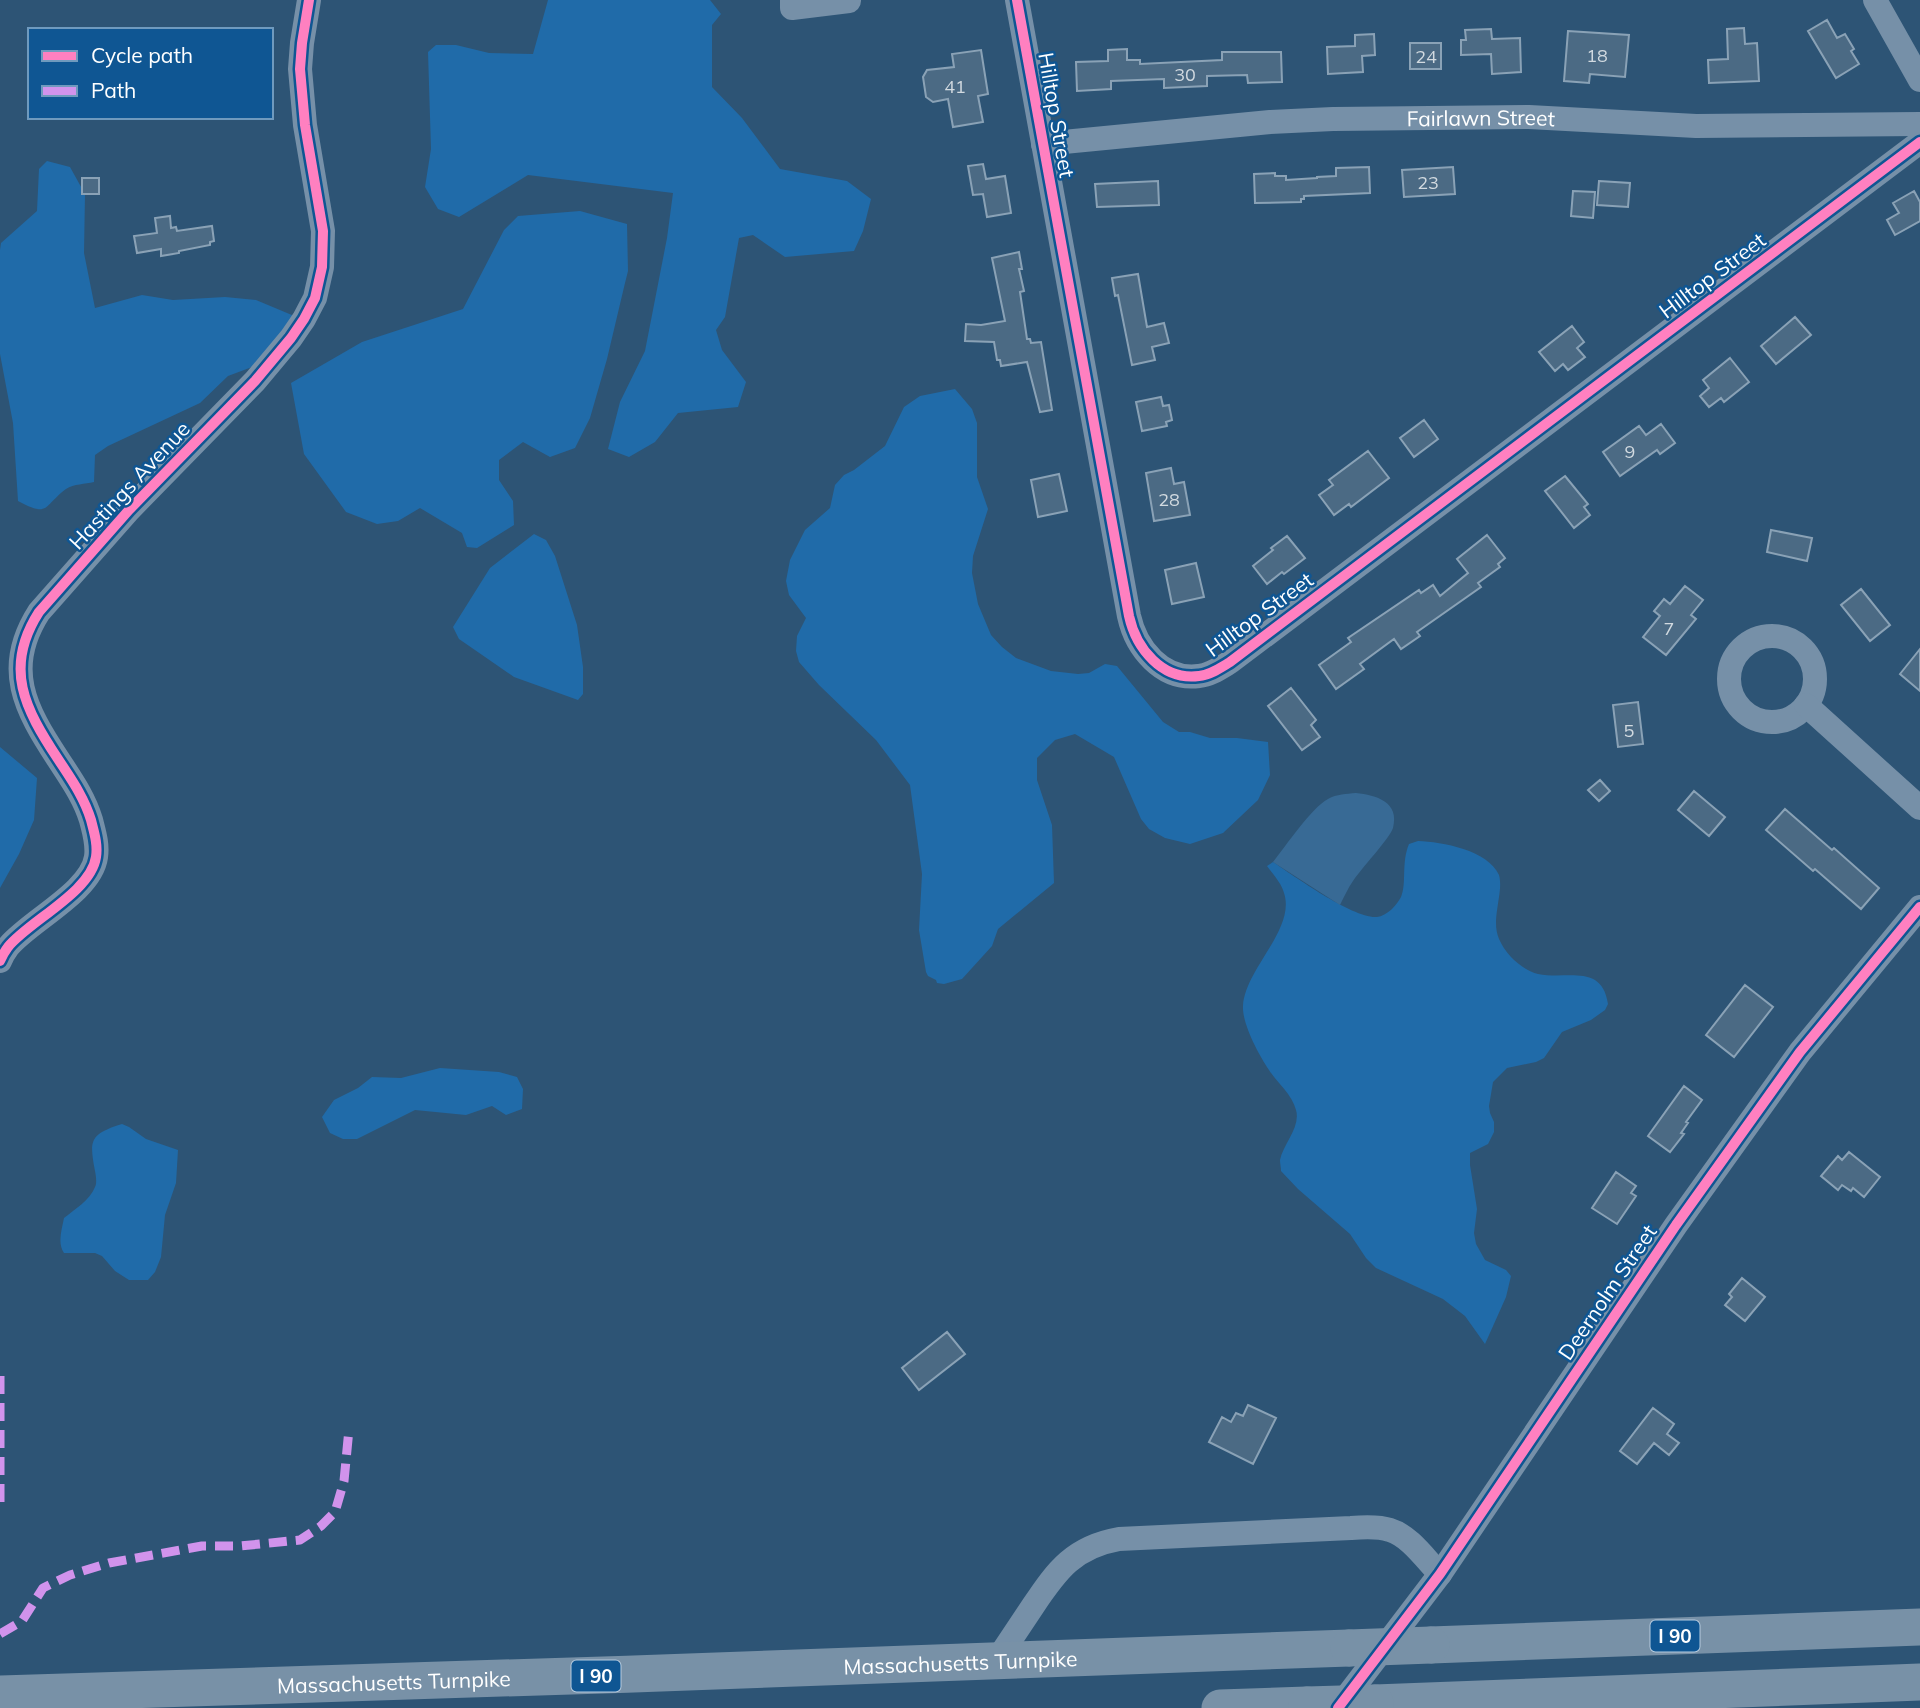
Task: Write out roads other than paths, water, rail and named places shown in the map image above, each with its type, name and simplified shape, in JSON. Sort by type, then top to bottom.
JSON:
[{"type":"highway","name":"Massachusetts Turnpike","points":[[11,1694],[501,1680],[1920,1627]]},
{"type":"highway","points":[[1220,1708],[1323,1707],[1920,1682]]},
{"type":"street","name":"Hastings Avenue","points":[[0,961],[6,949],[21,934],[56,907],[87,877],[96,860],[96,844],[89,811],[24,696],[20,660],[29,627],[39,612],[129,510],[255,382],[304,319],[315,298],[322,267],[323,231],[300,78],[309,0]]},
{"type":"street","points":[[792,0],[793,8],[849,0]]},
{"type":"street","name":"Hilltop Street","points":[[1017,0],[1132,630],[1145,653],[1155,662],[1168,671],[1184,676],[1199,676],[1230,662],[1920,142]]},
{"type":"street","points":[[1875,0],[1920,80]]},
{"type":"street","name":"Fairlawn Street","points":[[1043,144],[1270,122],[1333,119],[1530,117],[1696,126],[1920,124]]},
{"type":"street","points":[[1807,705],[1920,808]]},
{"type":"street","name":"Deernolm Street","points":[[1323,1707],[1440,1574],[1675,1225],[1800,1052],[1920,907]]},
{"type":"street","points":[[997,1660],[1059,1570],[1083,1552],[1108,1541],[1381,1528],[1404,1537],[1440,1574]]}]
